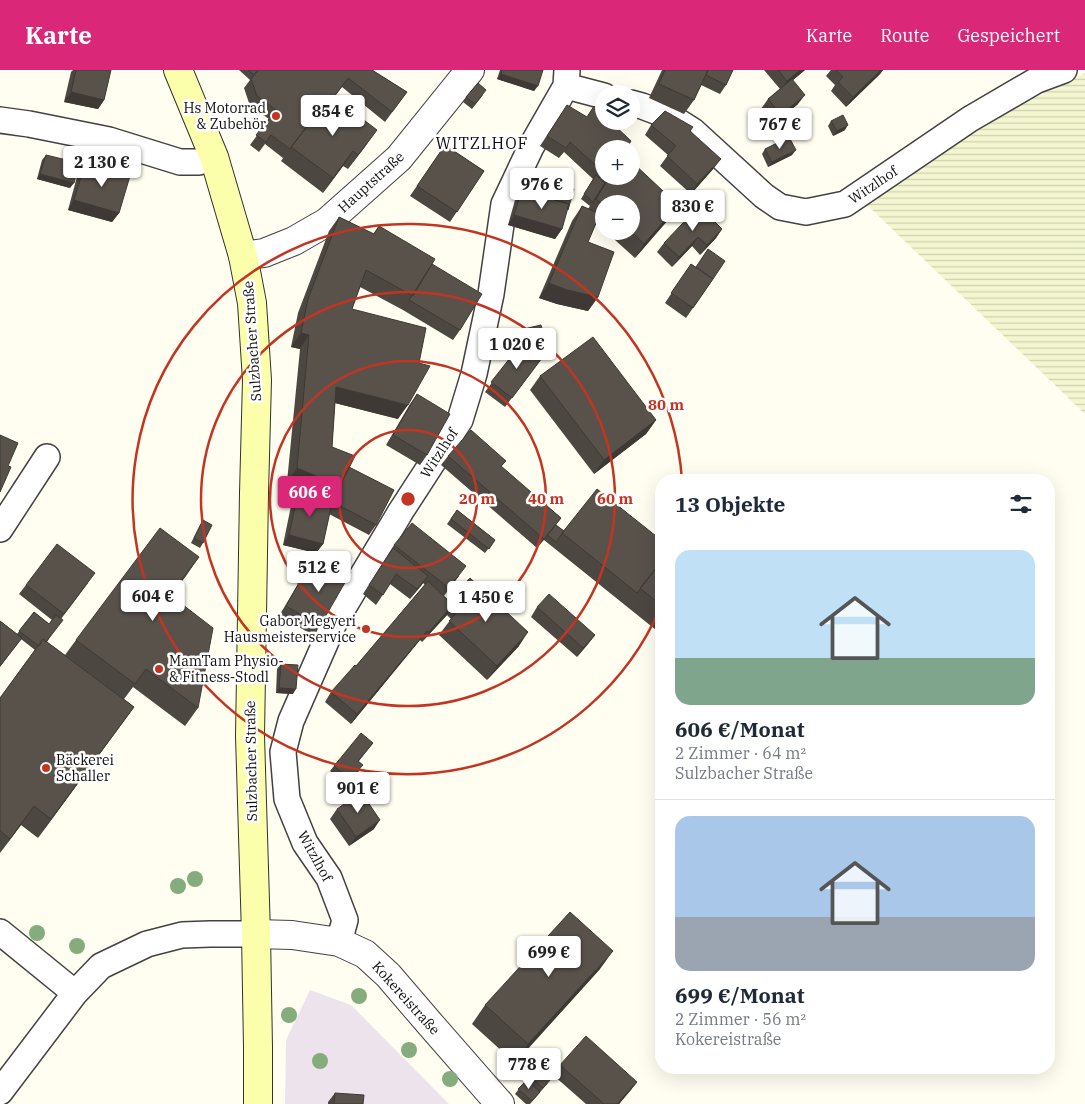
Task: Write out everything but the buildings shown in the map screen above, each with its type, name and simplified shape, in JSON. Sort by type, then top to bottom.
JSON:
[{"type":"main road","name":"Sulzbacher Straße","points":[[178,70],[214,157],[243,256],[252,303],[257,380],[250,701],[258,1104]]},
{"type":"street","name":"Hauptstraße","points":[[243,256],[264,253],[294,241],[327,222],[399,158],[470,70]]},
{"type":"street","name":"Witzlhof","points":[[640,105],[670,117],[694,131],[764,196],[780,207],[806,212],[845,204],[970,119],[1037,80],[1064,70]]},
{"type":"street","name":"Witzlhof","points":[[339,942],[345,920],[329,878],[305,843],[287,799],[283,752],[291,721],[334,623],[401,511],[460,420],[474,374],[491,294],[504,204],[531,146],[567,78],[595,92]]},
{"type":"street","points":[[0,120],[109,140],[180,162],[199,162],[214,157]]},
{"type":"street","points":[[0,529],[47,457]]},
{"type":"street","points":[[0,932],[76,993]]},
{"type":"street","points":[[0,1092],[76,993],[101,966],[147,944],[182,935],[256,934]]},
{"type":"street","name":"Kokereistraße","points":[[256,934],[292,935],[339,942],[365,954],[388,975],[500,1104]]},
{"type":"shaded area","points":[[310,990],[351,1005],[449,1104],[285,1104],[286,1040]]},
{"type":"green space","points":[[1085,73],[1085,414],[864,202],[980,125],[1044,90]]},
{"type":"place","name":"Hs Motorrad & Zubehör","points":[[276,116]]},
{"type":"place","name":"Gabor Megyeri Hausmeisterservice","points":[[366,629]]},
{"type":"place","name":"MamTam Physio- & Fitness-Stodl","points":[[159,669]]},
{"type":"place","name":"Bäckerei Schaller","points":[[46,768]]},
{"type":"district","name":"WITZLHOF","points":[[482,143]]}]
